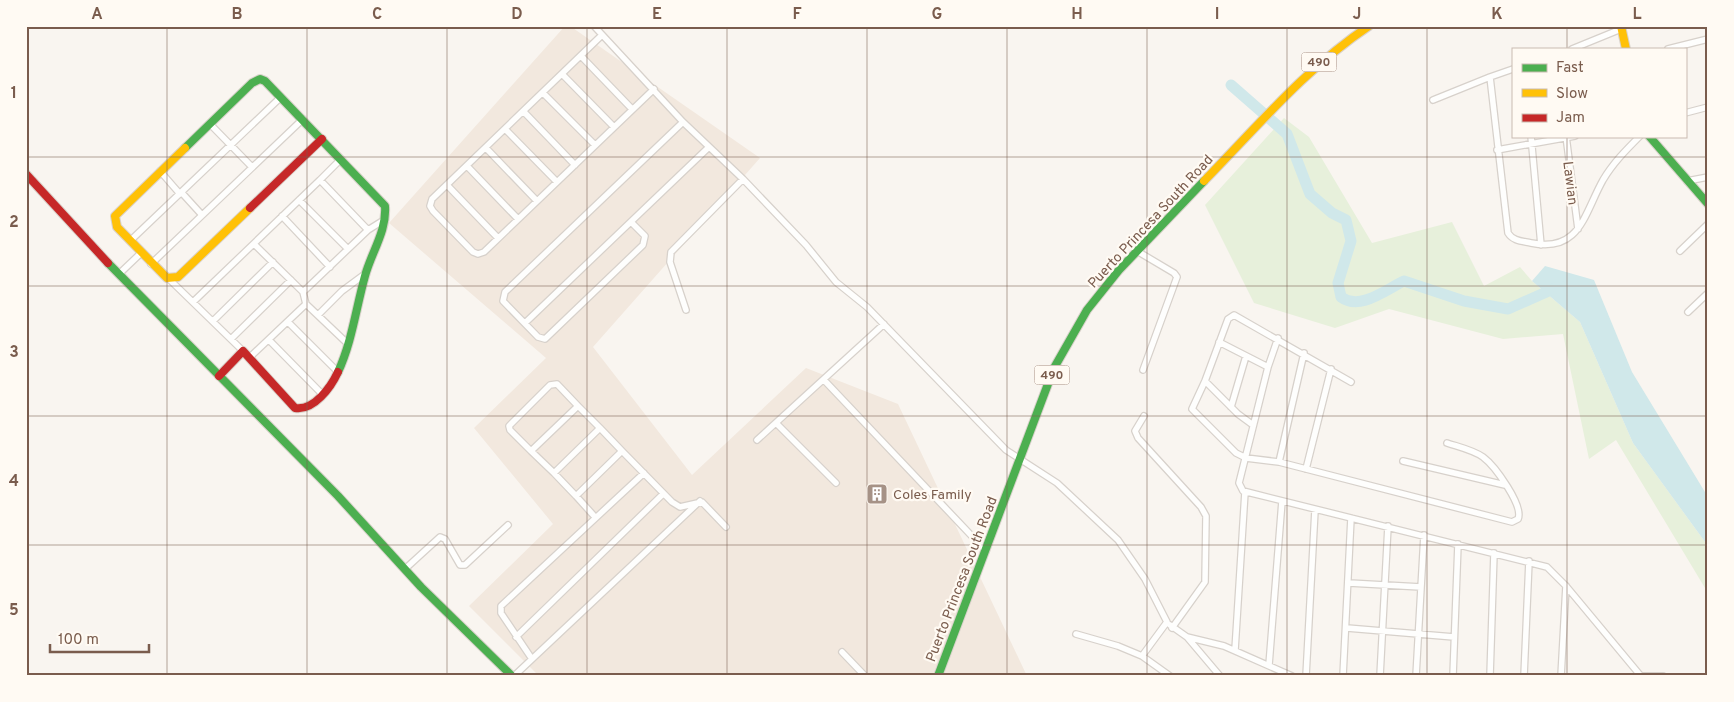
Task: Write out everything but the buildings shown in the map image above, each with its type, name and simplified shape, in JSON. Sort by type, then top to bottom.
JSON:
[{"type":"street","points":[[594,26],[683,122],[743,179],[806,245],[836,282],[884,324],[1006,450],[1057,483],[1118,540],[1136,564],[1172,628],[1187,637],[1235,650],[1292,676]]},
{"type":"street","name":"Puerto Princesa South Road","points":[[938,676],[1054,368],[1076,326],[1101,291],[1137,251],[1275,106],[1327,55],[1369,26]]},
{"type":"street","points":[[1574,48],[1621,28],[1626,48]]},
{"type":"street","points":[[602,35],[506,130],[432,199],[430,206],[433,211],[475,253],[484,252],[654,89]]},
{"type":"street","points":[[1672,48],[1708,39]]},
{"type":"street","points":[[581,56],[632,109]]},
{"type":"street","points":[[1433,100],[1512,69]]},
{"type":"street","points":[[562,74],[614,127]]},
{"type":"street","points":[[1490,77],[1508,233],[1514,239],[1541,245],[1559,244],[1578,229],[1608,171],[1638,138]]},
{"type":"street","points":[[256,80],[265,81],[303,119],[383,203],[386,210],[366,274],[348,344],[338,372],[322,395],[307,407],[296,408],[213,321],[151,264],[116,225],[115,216],[256,80]]},
{"type":"street","points":[[543,93],[595,145]]},
{"type":"street","points":[[130,241],[281,97]]},
{"type":"street","points":[[1686,114],[1708,107]]},
{"type":"street","points":[[524,112],[575,165]]},
{"type":"street","points":[[151,264],[303,119]]},
{"type":"street","points":[[632,223],[645,236],[644,245],[548,337],[540,339],[503,302],[505,292],[683,122]]},
{"type":"street","points":[[210,124],[252,167]]},
{"type":"street","points":[[506,130],[556,182]]},
{"type":"street","points":[[1531,138],[1541,245]]},
{"type":"street","points":[[1497,150],[1561,138]]},
{"type":"street","name":"Lawian","points":[[1566,138],[1578,229]]},
{"type":"street","points":[[1651,138],[1708,204]]},
{"type":"street","points":[[169,279],[178,277],[187,269],[322,139]]},
{"type":"street","points":[[525,323],[632,223],[709,147]]},
{"type":"street","points":[[486,148],[537,202]]},
{"type":"street","points":[[193,302],[341,159]]},
{"type":"street","points":[[467,166],[518,219]]},
{"type":"street","points":[[160,171],[202,215]]},
{"type":"street","points":[[26,174],[119,274],[338,496],[405,569],[513,676],[700,501]]},
{"type":"street","points":[[1687,181],[1708,177]]},
{"type":"street","points":[[686,310],[670,262],[671,252],[743,179]]},
{"type":"street","points":[[320,180],[368,230]]},
{"type":"street","points":[[447,185],[498,238]]},
{"type":"street","points":[[299,200],[348,249]]},
{"type":"street","points":[[282,216],[330,267]]},
{"type":"street","points":[[303,292],[368,230],[384,220]]},
{"type":"street","points":[[1680,251],[1708,224]]},
{"type":"street","points":[[254,244],[303,292],[306,304],[348,344]]},
{"type":"street","points":[[1137,251],[1174,273],[1177,277],[1143,370]]},
{"type":"street","points":[[119,274],[141,253]]},
{"type":"street","points":[[213,321],[273,262]]},
{"type":"street","points":[[318,315],[342,291],[366,274]]},
{"type":"street","points":[[231,339],[291,280]]},
{"type":"street","points":[[1688,312],[1708,293]]},
{"type":"street","points":[[249,358],[306,304]]},
{"type":"street","points":[[1352,382],[1278,338],[1234,315],[1228,319],[1205,381],[1193,406],[1193,411],[1232,450],[1246,458],[1279,462],[1514,522],[1520,517],[1519,506],[1491,464],[1483,457],[1447,443]]},
{"type":"street","points":[[288,322],[338,372]]},
{"type":"street","points":[[757,440],[884,324]]},
{"type":"street","points":[[1235,650],[1245,492],[1239,483],[1268,367],[1278,338]]},
{"type":"street","points":[[269,340],[322,395]]},
{"type":"street","points":[[1219,342],[1268,367]]},
{"type":"street","points":[[219,376],[243,351]]},
{"type":"street","points":[[1279,462],[1304,353]]},
{"type":"street","points":[[1231,407],[1246,356]]},
{"type":"street","points":[[1306,469],[1331,369]]},
{"type":"street","points":[[824,380],[986,550]]},
{"type":"street","points":[[1205,381],[1231,407],[1254,425]]},
{"type":"street","points":[[595,517],[509,428],[530,405],[550,386],[556,383],[663,494],[680,507],[700,501]]},
{"type":"street","points":[[531,451],[578,406]]},
{"type":"street","points":[[1144,416],[1135,431],[1138,438],[1201,507],[1206,516],[1205,582],[1172,628]]},
{"type":"street","points":[[776,423],[836,483]]},
{"type":"street","points":[[554,473],[600,428]]},
{"type":"street","points":[[576,496],[622,450]]},
{"type":"street","points":[[1403,461],[1505,485]]},
{"type":"street","points":[[532,658],[516,638],[501,613],[501,606],[644,473]]},
{"type":"street","points":[[1245,492],[1530,561],[1547,567],[1566,586],[1639,676],[1663,676]]},
{"type":"street","points":[[516,638],[663,494]]},
{"type":"street","points":[[700,501],[726,527]]},
{"type":"street","points":[[1270,665],[1282,501]]},
{"type":"street","points":[[1306,676],[1315,510]]},
{"type":"street","points":[[1344,676],[1351,518]]},
{"type":"street","points":[[405,569],[440,537],[445,540],[460,565],[465,565],[508,525]]},
{"type":"street","points":[[1380,676],[1388,526]]},
{"type":"street","points":[[1416,676],[1424,535]]},
{"type":"street","points":[[1453,676],[1458,544]]},
{"type":"street","points":[[1490,676],[1494,553]]},
{"type":"street","points":[[1524,676],[1530,561]]},
{"type":"street","points":[[1349,583],[1421,587]]},
{"type":"street","points":[[1561,676],[1566,586]]},
{"type":"street","points":[[1142,656],[1167,622]]},
{"type":"street","points":[[1347,628],[1454,637]]},
{"type":"street","points":[[1076,634],[1118,646],[1142,656],[1170,676]]},
{"type":"street","points":[[1187,637],[1220,676]]},
{"type":"street","points":[[842,652],[865,676]]},
{"type":"shaded area","points":[[565,26],[570,26],[760,158],[593,347],[692,475],[806,368],[898,404],[1027,676],[539,676],[469,606],[553,524],[474,428],[546,358],[389,223]]},
{"type":"green space","points":[[1284,118],[1309,137],[1372,243],[1452,222],[1484,286],[1520,267],[1532,281],[1580,322],[1633,443],[1708,546],[1708,593],[1616,440],[1589,459],[1563,334],[1503,339],[1389,309],[1335,328],[1254,303],[1205,205]]},
{"type":"water","points":[[1545,266],[1594,280],[1632,372],[1708,497],[1708,546],[1633,443],[1580,322],[1532,281]]},
{"type":"waterway","points":[[1231,85],[1287,134],[1310,194],[1332,213],[1346,220],[1351,241],[1338,283],[1341,297],[1348,301],[1356,302],[1372,298],[1404,281],[1464,301],[1508,309],[1560,286]]},
{"type":"traffic: fast","points":[[185,148],[252,83],[260,79],[265,81],[385,206],[384,224],[368,267],[350,337],[338,372]]},
{"type":"traffic: fast","points":[[1651,138],[1708,204]]},
{"type":"traffic: fast","points":[[938,676],[1054,368],[1087,310],[1119,270],[1204,181]]},
{"type":"traffic: fast","points":[[108,263],[338,496],[421,587],[512,676]]},
{"type":"traffic: slow","points":[[1204,181],[1303,79],[1324,60],[1369,26]]},
{"type":"traffic: slow","points":[[1621,26],[1626,48]]},
{"type":"traffic: slow","points":[[185,148],[115,216],[117,227],[167,278],[178,277],[250,208]]},
{"type":"traffic: jam","points":[[250,208],[322,139]]},
{"type":"traffic: jam","points":[[26,174],[108,263]]},
{"type":"traffic: jam","points":[[219,376],[243,351],[295,408],[302,408],[309,406],[321,397],[338,372]]},
{"type":"place","name":"Coles Family","points":[[877,494]]}]
